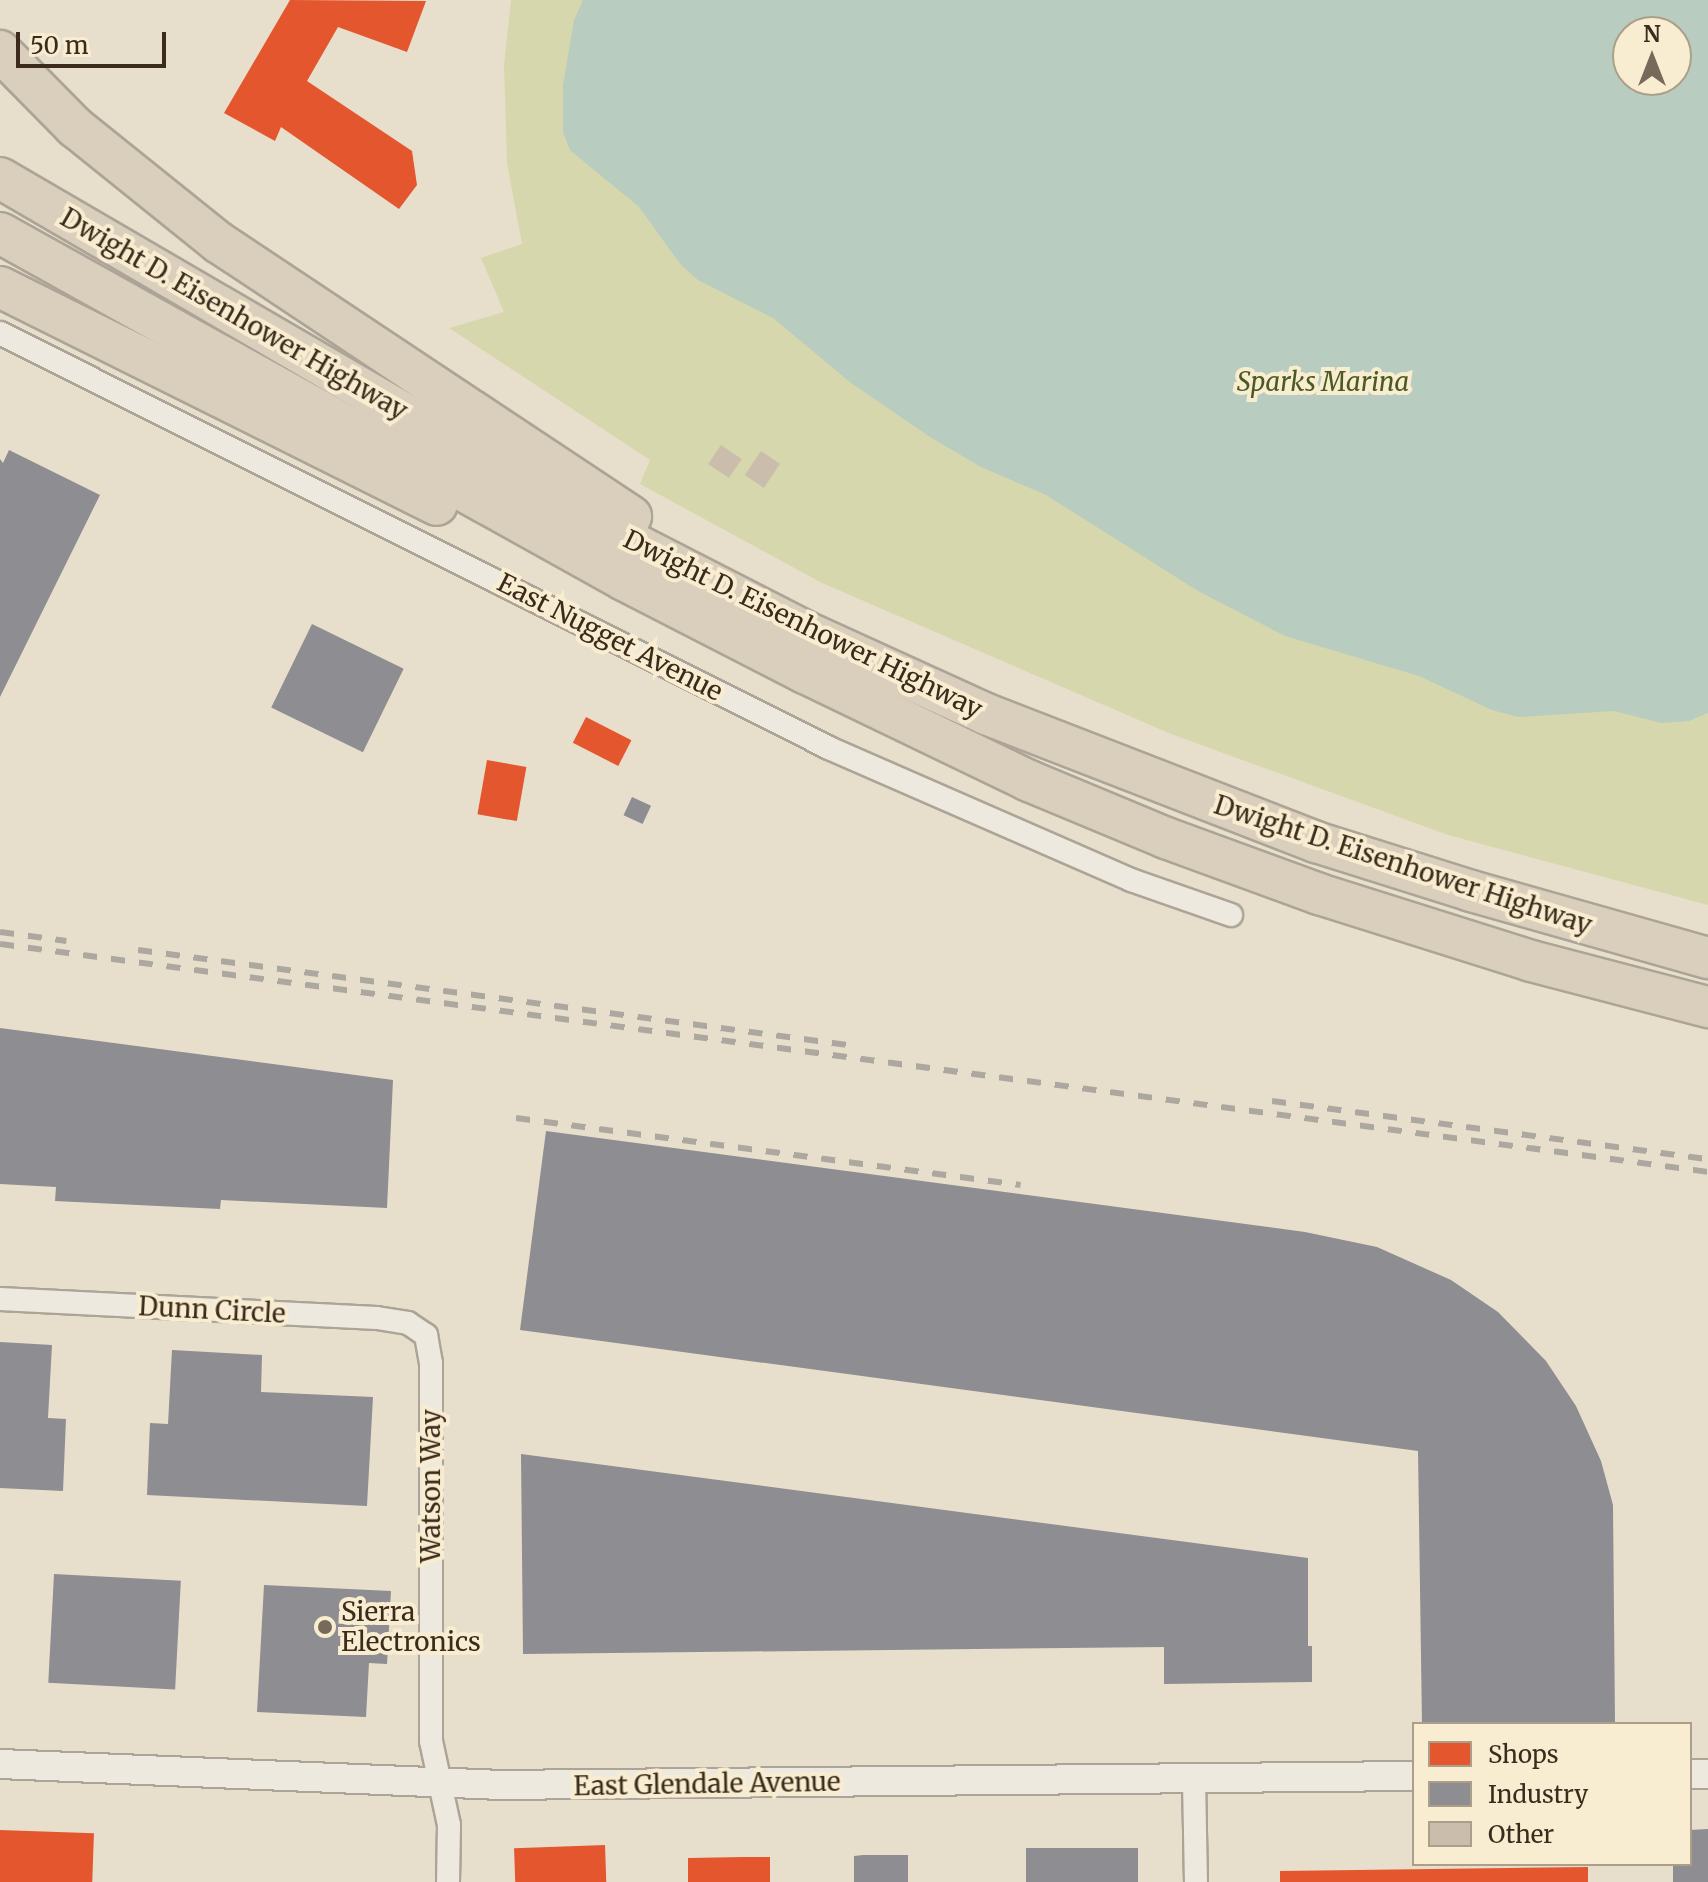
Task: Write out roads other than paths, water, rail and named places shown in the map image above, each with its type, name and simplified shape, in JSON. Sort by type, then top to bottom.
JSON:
[{"type":"highway","points":[[0,51],[75,127],[166,204],[281,285],[648,527],[753,584],[927,668],[986,714]]},
{"type":"highway","name":"Dwight D. Eisenhower Highway","points":[[0,178],[582,517],[815,636],[986,714],[1316,842],[1486,896],[1708,958]]},
{"type":"highway","name":"Dwight D. Eisenhower Highway","points":[[0,233],[624,580],[805,673],[1029,781],[1166,838],[1319,894],[1531,961],[1708,1007]]},
{"type":"highway","points":[[0,287],[766,672],[920,745],[1029,781]]},
{"type":"street","name":"East Nugget Avenue","points":[[0,333],[829,748],[1131,880],[1231,915]]},
{"type":"street","name":"Dunn Circle","points":[[0,1299],[377,1318],[408,1323],[421,1330]]},
{"type":"street","name":"Watson Way","points":[[421,1330],[430,1345],[431,1363],[431,1741],[449,1825],[448,1882]]},
{"type":"street","name":"East Glendale Avenue","points":[[0,1764],[441,1784],[1412,1776]]},
{"type":"street","points":[[1194,1779],[1196,1882]]},
{"type":"railway","points":[[0,932],[66,941]]},
{"type":"railway","points":[[0,944],[1708,1172]]},
{"type":"railway","points":[[138,950],[848,1045]]},
{"type":"railway","points":[[1272,1101],[1708,1159]]},
{"type":"railway","points":[[516,1118],[1021,1185]]},
{"type":"place","name":"Sierra Electronics","points":[[325,1627]]},
{"type":"park label","name":"Sparks Marina","points":[[1323,382]]}]
